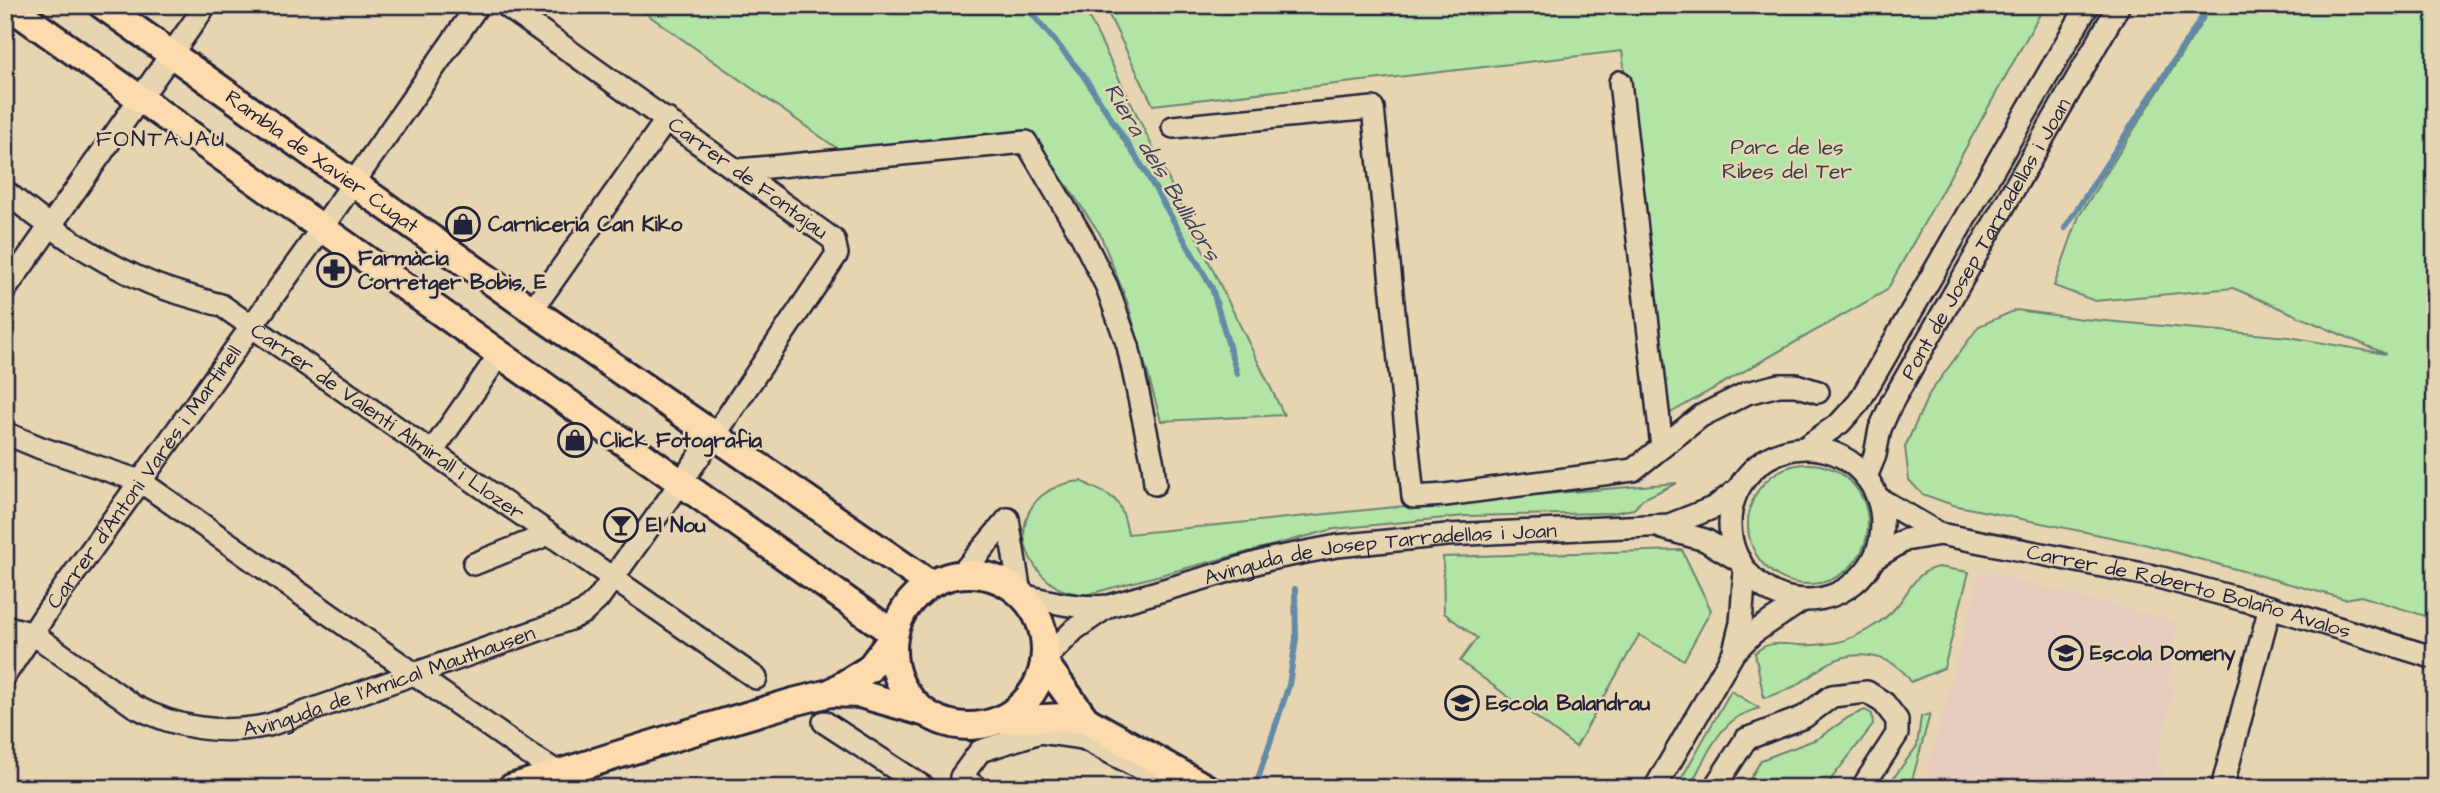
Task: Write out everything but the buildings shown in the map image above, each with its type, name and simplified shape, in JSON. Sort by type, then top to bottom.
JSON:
[{"type":"main road","points":[[8,5],[894,635]]},
{"type":"main road","name":"Rambla de Xavier Cugat","points":[[102,5],[532,310],[930,584]]},
{"type":"main road","points":[[1000,720],[1029,698],[1040,678],[1045,661],[1041,625],[1021,594],[990,576],[961,573],[938,579],[905,607],[894,635],[892,654],[898,678],[911,699],[948,723],[964,726],[1000,720],[1064,717],[1086,720],[1202,787]]},
{"type":"main road","points":[[830,693],[869,668],[894,635]]},
{"type":"main road","points":[[1045,661],[1086,720]]},
{"type":"main road","points":[[511,788],[748,715],[830,693],[860,694],[929,713]]},
{"type":"street","points":[[5,290],[206,5]]},
{"type":"street","name":"Carrer d'Antoni Varés i Martinell","points":[[11,667],[46,613],[478,5]]},
{"type":"street","name":"Carrer de Fontajau","points":[[505,5],[661,128],[738,170],[834,240],[837,254],[714,435]]},
{"type":"street","name":"Pont de Josep Tarradellas i Joan","points":[[1806,447],[1840,423],[1859,402],[2088,5]]},
{"type":"street","name":"Pont de Josep Tarradellas i Joan","points":[[1867,477],[1880,429],[1892,402],[2119,5]]},
{"type":"street","points":[[1620,82],[1662,447]]},
{"type":"street","points":[[1173,127],[1373,108],[1413,497],[1633,470],[1701,416],[1747,393],[1779,385],[1796,385],[1818,392]]},
{"type":"street","points":[[532,310],[661,128]]},
{"type":"street","points":[[738,170],[1026,142],[1081,235],[1107,287],[1128,346],[1155,484]]},
{"type":"street","name":"Carrer de Valentí Almirall i Llozer","points":[[5,191],[49,227],[107,262],[149,283],[221,305],[756,678]]},
{"type":"street","points":[[432,452],[500,354]]},
{"type":"street","points":[[5,433],[41,448],[141,481],[527,753],[583,788]]},
{"type":"street","points":[[680,482],[714,435]]},
{"type":"street","points":[[1806,447],[1823,449],[1840,455],[1867,477],[1878,498],[1882,534],[1875,558],[1862,576],[1845,590],[1817,599],[1803,600],[1771,591],[1742,566],[1734,550],[1731,513],[1738,489],[1761,462],[1782,451],[1806,447]]},
{"type":"street","name":"Avinguda de l'Amical Mauthausen","points":[[5,626],[33,634],[143,711],[172,723],[211,731],[269,725],[570,619],[592,606],[680,482]]},
{"type":"street","name":"Avinguda de Josep Tarradellas i Joan","points":[[1021,594],[1079,607],[1108,606],[1270,559],[1337,546],[1447,535],[1654,527],[1683,522],[1715,507],[1738,489]]},
{"type":"street","name":"Carrer de Roberto Bolaño Ávalos","points":[[1878,498],[1940,534],[2158,577],[2270,607],[2435,658]]},
{"type":"street","points":[[961,573],[1008,519],[1021,594]]},
{"type":"street","name":"Avinguda de Josep Tarradellas i Joan","points":[[1654,527],[1704,540],[1742,566]]},
{"type":"street","points":[[474,564],[549,534]]},
{"type":"street","name":"Carrer de Roberto Bolaño Ávalos","points":[[1875,558],[1905,540],[1940,534]]},
{"type":"street","points":[[1734,652],[1741,623],[1742,566]]},
{"type":"street","points":[[1655,788],[1734,652],[1753,633],[1803,600]]},
{"type":"street","name":"Avinguda de Josep Tarradellas i Joan","points":[[1045,661],[1075,629],[1108,606]]},
{"type":"street","points":[[2222,788],[2270,607]]},
{"type":"street","points":[[11,667],[35,648],[52,648]]},
{"type":"street","points":[[1714,788],[1746,738],[1804,717],[1832,696],[1867,692],[1884,703],[1897,720],[1898,734],[1862,788]]},
{"type":"street","points":[[824,722],[925,788]]},
{"type":"street","points":[[977,788],[961,778],[980,751],[1040,732],[1083,738],[1162,780],[1167,788]]},
{"type":"shaded area","name":"Escola Domeny","points":[[1980,571],[2177,621],[2169,683],[2175,685],[2156,764],[2166,767],[2162,788],[1922,788]]},
{"type":"green space","points":[[634,5],[1083,5],[1284,415],[1161,421],[1128,304],[1100,234],[1030,131],[838,149]]},
{"type":"green space","name":"Parc de les Ribes del Ter","points":[[1104,5],[2045,5],[1887,290],[1667,415],[1622,51],[1153,105]]},
{"type":"green space","points":[[2213,5],[2435,5],[2435,619],[2361,596],[2345,599],[2144,544],[1953,505],[1922,494],[1909,480],[1905,447],[1929,394],[1979,326],[2016,310],[2083,319],[2289,337],[2386,354],[2233,288],[2095,301],[2054,286],[2079,216]]},
{"type":"green space","points":[[1808,464],[1831,469],[1850,482],[1863,501],[1868,524],[1863,547],[1850,566],[1831,579],[1808,584],[1785,579],[1766,566],[1753,547],[1748,524],[1753,501],[1766,482],[1785,469]]},
{"type":"green space","points":[[1081,481],[1109,495],[1119,504],[1128,534],[1425,504],[1677,483],[1643,499],[1634,509],[1611,513],[1465,516],[1334,529],[1085,595],[1058,588],[1041,574],[1030,558],[1025,541],[1025,524],[1031,508],[1043,495],[1059,486]]},
{"type":"green space","points":[[1682,550],[1711,610],[1684,660],[1639,635],[1576,747],[1460,661],[1477,638],[1444,613],[1443,557]]},
{"type":"green space","points":[[1938,567],[1969,572],[1944,668],[1911,682],[1895,665],[1884,660],[1873,656],[1850,656],[1827,664],[1795,686],[1764,698],[1755,653],[1760,649],[1776,644],[1824,644],[1854,637],[1885,618],[1919,577]]},
{"type":"green space","points":[[1731,691],[1759,708],[1730,723],[1710,749],[1689,788],[1676,788]]},
{"type":"green space","points":[[1865,710],[1872,714],[1873,725],[1827,788],[1745,788],[1761,760],[1817,739],[1849,717]]},
{"type":"green space","points":[[1930,714],[1910,788],[1886,788],[1917,746],[1921,717]]},
{"type":"waterway","name":"Riera dels Bullidors","points":[[1025,5],[1083,75],[1145,171],[1212,288],[1237,374]]},
{"type":"waterway","points":[[2065,228],[2210,5]]},
{"type":"waterway","name":"Riera dels Bullidors","points":[[1255,788],[1289,685],[1296,639],[1295,589]]},
{"type":"place","name":"Carniceria Can Kiko","points":[[463,224]]},
{"type":"place","name":"Farmàcia Corretger Bobis, E","points":[[334,270]]},
{"type":"place","name":"Click Fotografia","points":[[575,440]]},
{"type":"place","name":"El Nou","points":[[621,525]]},
{"type":"place","name":"Escola Domeny","points":[[2066,653]]},
{"type":"place","name":"Escola Balandrau","points":[[1462,703]]},
{"type":"district","name":"FONTAJAU","points":[[161,139]]}]
